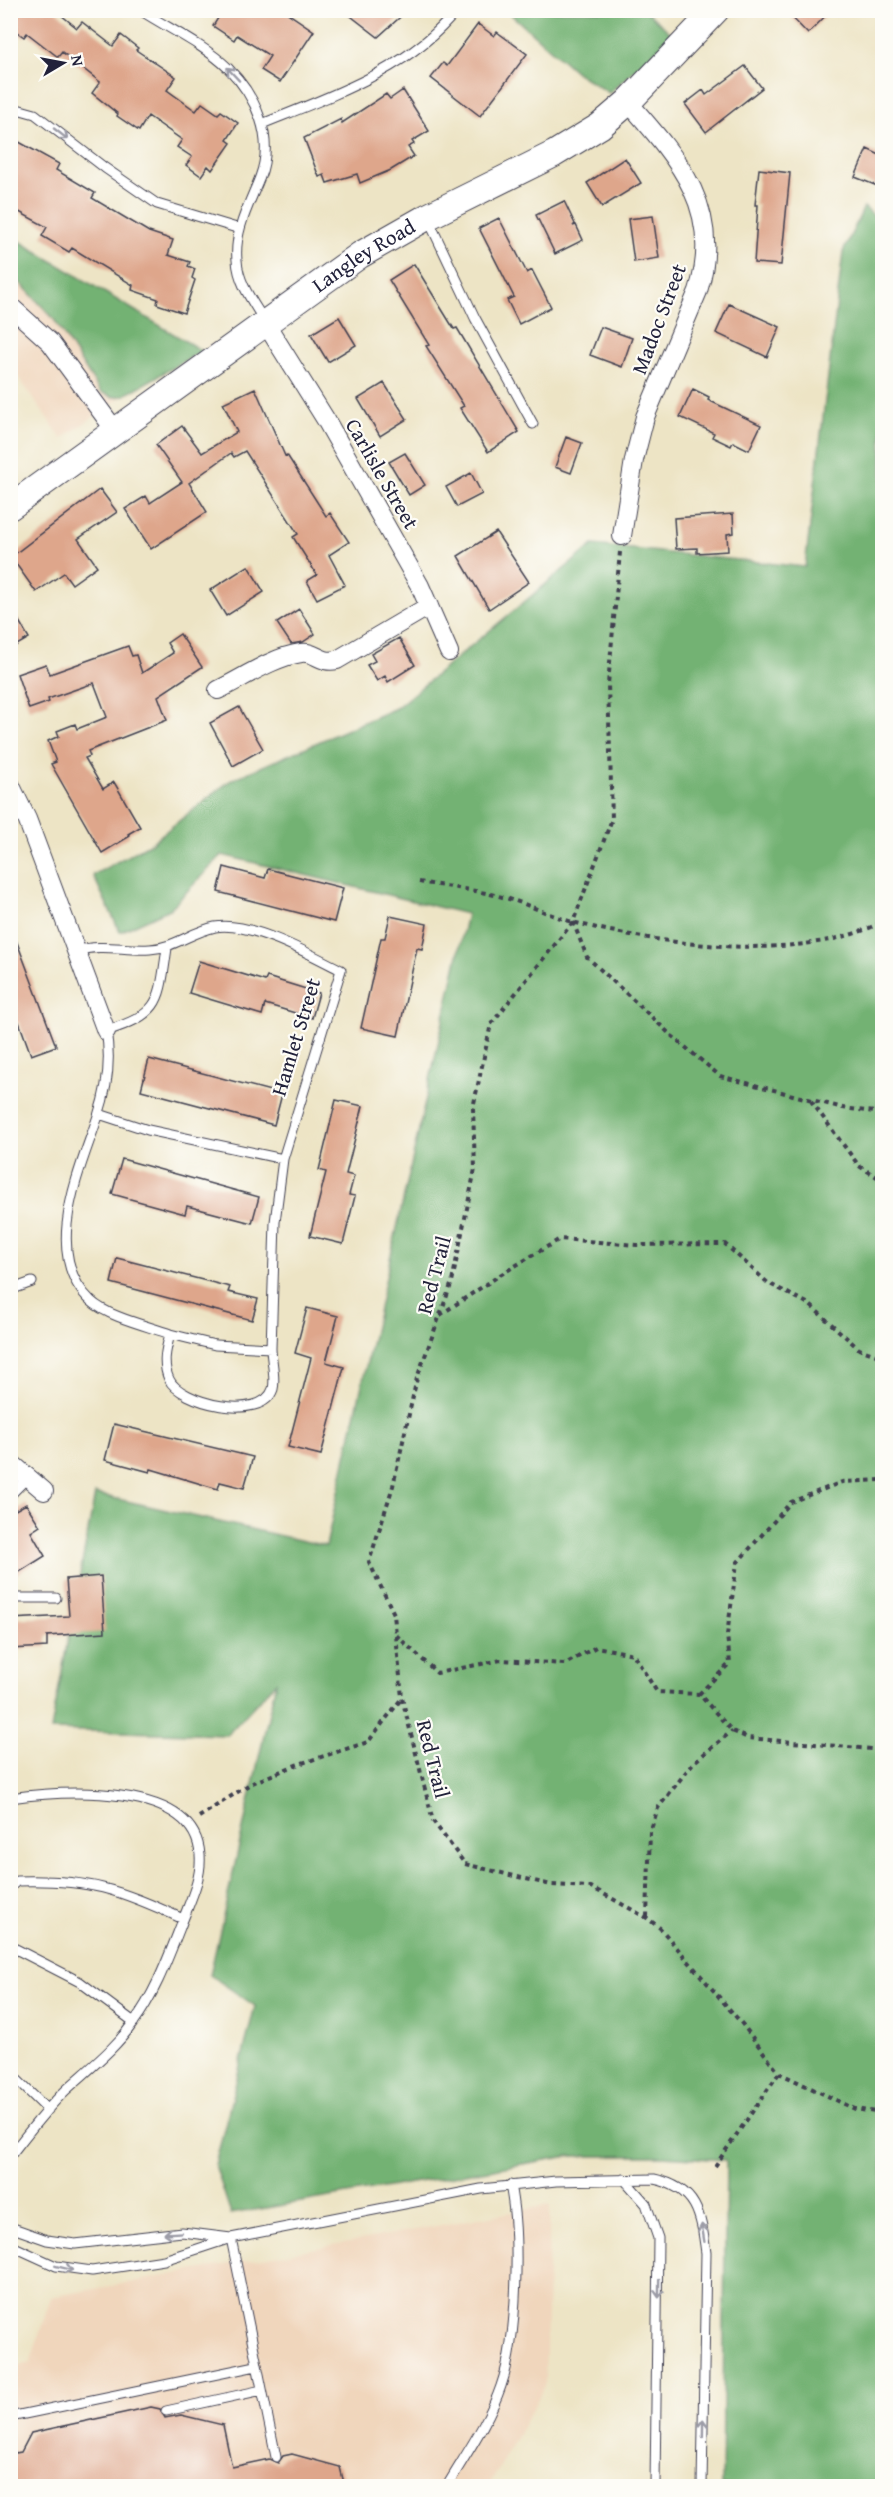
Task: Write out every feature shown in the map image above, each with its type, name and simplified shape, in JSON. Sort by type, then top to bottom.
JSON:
[{"type":"street","name":"Langley Road","points":[[10,507],[117,433],[360,255],[427,217],[573,144],[600,126],[628,102],[716,10]]},
{"type":"street","name":"Madoc Street","points":[[622,536],[639,437],[652,399],[698,291],[703,275],[706,243],[701,212],[688,180],[668,148],[628,102]]},
{"type":"street","points":[[10,306],[50,342],[117,433]]},
{"type":"street","name":"Carlisle Street","points":[[266,324],[326,420],[429,606],[449,652]]},
{"type":"street","points":[[218,690],[283,658],[303,653],[323,661],[337,660],[429,606]]},
{"type":"street","points":[[10,784],[106,1030]]},
{"type":"street","points":[[10,1462],[44,1491]]},
{"type":"lane","points":[[140,10],[227,67],[245,88],[262,124],[264,163],[240,229],[236,249],[238,273],[266,324]]},
{"type":"lane","points":[[262,124],[335,94],[402,60],[440,30],[457,10]]},
{"type":"lane","points":[[10,107],[35,114],[105,168],[157,204],[240,229]]},
{"type":"lane","points":[[427,217],[475,318],[533,424]]},
{"type":"lane","name":"Hamlet Street","points":[[76,951],[98,946],[147,950],[167,948],[188,936],[217,927],[239,929],[288,942],[341,970],[283,1159],[275,1222],[271,1348],[273,1389],[266,1400],[255,1406],[239,1409],[216,1405],[179,1391],[169,1382],[164,1360],[170,1334]]},
{"type":"lane","points":[[167,948],[161,989],[156,1003],[140,1019],[106,1030],[110,1048],[109,1065],[99,1114],[80,1163],[69,1211],[67,1248],[73,1276],[76,1284],[92,1302],[118,1316],[170,1334],[215,1345],[271,1348]]},
{"type":"lane","points":[[99,1114],[148,1130],[283,1159]]},
{"type":"lane","points":[[10,1290],[32,1282]]},
{"type":"lane","points":[[10,1496],[28,1477]]},
{"type":"lane","points":[[10,1598],[56,1598]]},
{"type":"lane","points":[[10,1798],[67,1792],[122,1797],[163,1807],[187,1825],[200,1847],[201,1858],[196,1883],[162,1972],[134,2022],[118,2043],[48,2110],[10,2156]]},
{"type":"lane","points":[[10,1887],[17,1881],[91,1883],[135,1897],[183,1919]]},
{"type":"lane","points":[[10,1946],[80,1982],[134,2022]]},
{"type":"lane","points":[[10,2073],[48,2110]]},
{"type":"lane","points":[[10,2245],[56,2266],[92,2271],[175,2258],[231,2238],[397,2204],[510,2185],[654,2178],[668,2181],[693,2200],[700,2215],[706,2253],[702,2487]]},
{"type":"lane","points":[[624,2179],[646,2204],[658,2238],[655,2487]]},
{"type":"lane","points":[[447,2487],[494,2404],[510,2357],[514,2318],[514,2259],[510,2185]]},
{"type":"lane","points":[[10,2227],[47,2240],[68,2243],[182,2232],[231,2238]]},
{"type":"lane","points":[[231,2238],[276,2457]]},
{"type":"lane","points":[[10,2417],[256,2367]]},
{"type":"lane","points":[[166,2411],[262,2390]]},
{"type":"path","name":"Red Trail","points":[[622,536],[608,684],[612,819],[573,922],[491,1024],[473,1108],[475,1169],[452,1282],[417,1378],[393,1486],[369,1562],[394,1614],[402,1698],[434,1821],[465,1864],[551,1885],[591,1887],[647,1918],[660,1928],[735,2016],[779,2073]]},
{"type":"path","points":[[419,882],[507,898],[573,922],[670,941],[723,947],[775,946],[821,940],[862,933],[882,922]]},
{"type":"path","points":[[573,922],[587,957],[672,1036],[720,1076],[843,1108],[882,1113]]},
{"type":"path","points":[[810,1100],[859,1167],[882,1180]]},
{"type":"path","points":[[440,1316],[500,1275],[560,1239],[637,1245],[725,1244],[768,1283],[809,1304],[859,1349],[882,1357]]},
{"type":"path","points":[[699,1694],[730,1663],[727,1635],[737,1563],[791,1502],[842,1482],[882,1480]]},
{"type":"path","points":[[396,1635],[437,1673],[501,1660],[565,1664],[596,1647],[633,1654],[657,1692],[699,1694],[732,1731],[748,1738],[882,1750]]},
{"type":"path","points":[[187,1825],[250,1784],[296,1765],[368,1742],[402,1698]]},
{"type":"path","points":[[647,1918],[650,1832],[658,1808],[693,1763],[732,1731]]},
{"type":"path","points":[[715,2166],[779,2073],[855,2109],[882,2113]]},
{"type":"shaded area","points":[[10,273],[53,318],[100,392],[113,397],[123,396],[62,439],[11,367]]},
{"type":"shaded area","points":[[550,2205],[545,2386],[489,2486],[11,2486],[11,2367],[30,2363],[51,2297]]},
{"type":"green space","points":[[507,11],[646,11],[673,35],[609,93],[577,73]]},
{"type":"green space","points":[[864,207],[882,223],[882,2486],[722,2486],[726,2160],[663,2156],[569,2156],[231,2214],[215,2165],[255,2006],[210,1975],[276,1682],[227,1735],[51,1730],[95,1494],[326,1546],[467,914],[222,855],[170,909],[120,932],[93,875],[151,843],[231,780],[396,708],[593,545],[805,567],[843,252]]},
{"type":"green space","points":[[11,236],[202,351],[123,396],[113,397],[100,392],[53,318],[11,273]]},
{"type":"building","points":[[10,10],[55,10],[77,28],[82,22],[113,46],[121,35],[138,48],[136,50],[176,77],[167,90],[196,111],[202,103],[218,114],[221,111],[238,123],[227,140],[231,143],[212,170],[208,166],[201,176],[186,165],[192,157],[177,147],[182,140],[148,116],[139,131],[117,116],[118,114],[92,93],[100,82],[62,52],[58,57],[27,33],[24,37],[10,27]]},
{"type":"building","points":[[223,10],[283,10],[314,31],[280,82],[261,70],[270,56],[237,35],[234,40],[213,26]]},
{"type":"building","points":[[343,10],[408,10],[378,37]]},
{"type":"building","points":[[785,10],[831,10],[808,34]]},
{"type":"building","points":[[478,24],[494,36],[497,32],[527,54],[480,116],[431,78],[443,63],[447,66]]},
{"type":"building","points":[[745,66],[762,88],[706,132],[685,104],[703,90],[706,95]]},
{"type":"building","points":[[403,90],[429,131],[412,141],[414,144],[408,147],[414,156],[391,170],[360,183],[357,174],[327,183],[324,175],[319,177],[304,138],[341,119],[342,123],[386,94],[390,99]]},
{"type":"building","points":[[10,137],[59,164],[56,170],[95,193],[92,198],[149,232],[173,240],[168,255],[190,262],[188,266],[195,269],[192,278],[195,280],[184,313],[157,304],[158,299],[132,290],[133,285],[72,248],[69,252],[42,236],[47,227],[10,207]]},
{"type":"building","points":[[867,149],[882,156],[882,188],[855,177]]},
{"type":"building","points":[[625,158],[641,183],[602,207],[587,183]]},
{"type":"building","points":[[759,169],[790,173],[781,265],[754,263],[758,205],[755,205]]},
{"type":"building","points":[[564,201],[575,224],[573,226],[576,225],[583,240],[555,254],[536,215]]},
{"type":"building","points":[[653,216],[659,258],[634,262],[628,219]]},
{"type":"building","points":[[499,218],[527,273],[532,270],[551,307],[519,324],[507,300],[514,297],[479,228]]},
{"type":"building","points":[[414,264],[454,329],[457,328],[519,432],[488,452],[460,408],[464,406],[426,346],[429,345],[389,280]]},
{"type":"building","points":[[729,304],[780,327],[767,357],[716,333]]},
{"type":"building","points":[[339,317],[356,345],[328,362],[311,334]]},
{"type":"building","points":[[601,327],[632,338],[622,367],[590,355]]},
{"type":"building","points":[[384,383],[407,419],[380,436],[358,399]]},
{"type":"building","points":[[255,388],[285,456],[287,455],[326,516],[330,513],[349,542],[329,555],[345,585],[317,599],[307,581],[317,575],[293,537],[298,534],[245,451],[234,457],[231,453],[189,483],[207,512],[151,549],[125,509],[146,496],[150,503],[182,482],[156,445],[182,426],[202,453],[237,432],[223,403]]},
{"type":"building","points":[[693,389],[709,397],[708,400],[761,425],[749,450],[733,442],[731,446],[712,437],[714,433],[680,417]]},
{"type":"building","points":[[566,437],[582,443],[571,473],[555,467]]},
{"type":"building","points":[[405,453],[425,485],[409,495],[389,462]]},
{"type":"building","points":[[471,473],[482,494],[457,507],[446,487]]},
{"type":"building","points":[[100,489],[117,512],[78,539],[97,566],[72,584],[64,573],[36,592],[11,557]]},
{"type":"building","points":[[733,514],[734,533],[727,534],[728,551],[697,553],[697,548],[676,549],[674,518]]},
{"type":"building","points":[[496,532],[529,582],[489,609],[458,556]]},
{"type":"building","points":[[248,566],[264,592],[226,616],[210,590]]},
{"type":"building","points":[[10,606],[29,638],[10,649]]},
{"type":"building","points":[[299,609],[315,634],[303,642],[291,644],[277,623]]},
{"type":"building","points":[[180,634],[202,667],[158,696],[167,720],[88,751],[90,756],[85,758],[103,789],[114,782],[140,827],[102,853],[51,764],[56,762],[48,741],[59,736],[57,731],[75,724],[77,729],[107,717],[94,683],[48,699],[49,702],[29,709],[17,674],[46,664],[50,674],[128,646],[132,656],[136,655],[142,673],[173,653],[167,643]]},
{"type":"building","points":[[399,638],[415,665],[388,682],[385,676],[377,681],[367,665],[375,661],[371,654]]},
{"type":"building","points":[[239,707],[263,749],[233,766],[210,723]]},
{"type":"building","points":[[224,867],[265,878],[268,869],[343,888],[334,922],[218,892]]},
{"type":"building","points":[[390,916],[427,924],[422,949],[417,948],[398,1036],[361,1028],[381,938],[385,938]]},
{"type":"building","points":[[12,929],[56,1046],[31,1055],[19,1022],[14,1024],[10,1014]]},
{"type":"building","points":[[199,961],[265,981],[267,977],[319,993],[312,1018],[265,1004],[262,1015],[189,993]]},
{"type":"building","points":[[149,1059],[282,1094],[274,1125],[141,1090]]},
{"type":"building","points":[[336,1100],[363,1106],[346,1174],[354,1176],[349,1195],[355,1196],[343,1244],[310,1236],[326,1172],[319,1170]]},
{"type":"building","points":[[122,1159],[259,1197],[252,1223],[187,1206],[185,1214],[112,1194]]},
{"type":"building","points":[[117,1258],[230,1287],[228,1292],[258,1299],[252,1320],[111,1283]]},
{"type":"building","points":[[307,1308],[338,1316],[326,1362],[344,1367],[321,1455],[288,1447],[311,1358],[295,1353]]},
{"type":"building","points":[[114,1424],[253,1457],[244,1488],[220,1482],[218,1489],[151,1469],[150,1472],[105,1460]]},
{"type":"building","points":[[26,1504],[40,1526],[31,1532],[45,1556],[10,1578],[10,1513]]},
{"type":"building","points":[[101,1576],[105,1632],[47,1636],[47,1647],[10,1649],[10,1619],[69,1616],[66,1579]]},
{"type":"building","points":[[151,2407],[160,2409],[165,2418],[181,2415],[223,2425],[232,2467],[269,2459],[278,2463],[283,2456],[292,2454],[340,2467],[345,2487],[10,2487],[10,2454],[21,2452],[31,2433]]}]
